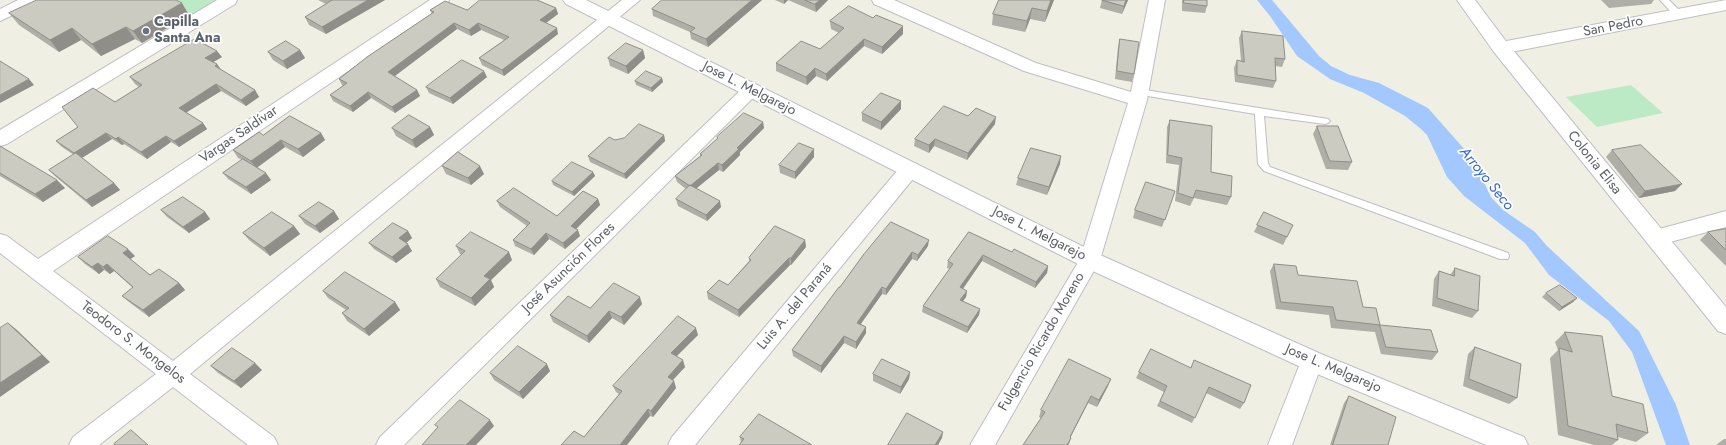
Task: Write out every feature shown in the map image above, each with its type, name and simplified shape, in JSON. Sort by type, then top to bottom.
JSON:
[{"type":"street","points":[[0,1],[7,13],[31,0]]},
{"type":"street","points":[[0,138],[229,0]]},
{"type":"street","name":"Vargas Saldívar","points":[[38,270],[441,0]]},
{"type":"street","name":"Jose L. Melgarejo","points":[[572,0],[1090,260],[1312,361],[1515,445]]},
{"type":"street","points":[[82,445],[173,374],[632,0]]},
{"type":"street","points":[[880,0],[1030,67],[1138,96]]},
{"type":"street","name":"Fulgencio Ricardo Moreno","points":[[982,445],[1090,260],[1138,96],[1156,0]]},
{"type":"street","name":"Colonia Elisa","points":[[1466,0],[1501,48],[1726,324]]},
{"type":"street","name":"San Pedro","points":[[1501,48],[1726,5]]},
{"type":"street","name":"José Asunción Flores","points":[[388,445],[751,90]]},
{"type":"street","name":"Luis A. del Paraná","points":[[680,445],[910,169]]},
{"type":"street","points":[[1655,238],[1726,219]]},
{"type":"street","name":"Teodoro S. Mongelos","points":[[0,242],[266,445]]},
{"type":"street","points":[[1280,445],[1312,361]]},
{"type":"lane","points":[[1664,0],[1678,14]]},
{"type":"lane","points":[[1138,96],[1325,121]]},
{"type":"lane","points":[[1259,112],[1263,164],[1267,169],[1504,256]]},
{"type":"green space","points":[[164,0],[224,0],[194,18]]},
{"type":"green space","points":[[1631,85],[1663,113],[1597,127],[1566,97]]},
{"type":"water","points":[[1257,0],[1272,0],[1319,56],[1331,66],[1350,75],[1379,83],[1428,108],[1466,151],[1479,172],[1491,197],[1503,210],[1535,232],[1547,246],[1639,331],[1676,405],[1690,445],[1666,445],[1632,352],[1609,321],[1549,275],[1525,243],[1464,196],[1447,177],[1427,135],[1421,129],[1405,116],[1364,93],[1330,79],[1297,56],[1270,16]]},
{"type":"building","points":[[37,0],[176,0],[182,3],[133,31],[126,27],[92,44],[72,28],[50,40],[9,13]]},
{"type":"building","points":[[332,0],[368,0],[322,27],[305,17]]},
{"type":"building","points":[[480,0],[537,0],[556,8],[540,20],[557,28],[502,70],[479,58],[509,37],[478,23],[469,30],[454,23],[388,72],[417,90],[392,107],[368,92],[350,106],[330,95],[347,83],[339,79],[367,57],[434,12],[430,10],[445,1],[467,10]]},
{"type":"building","points":[[662,0],[752,0],[706,39],[690,32],[695,28],[652,9]]},
{"type":"building","points":[[805,0],[820,0],[815,4]]},
{"type":"building","points":[[999,0],[1051,0],[1047,11],[1032,8],[1027,21],[993,14]]},
{"type":"building","points":[[1102,0],[1126,0],[1124,6]]},
{"type":"building","points":[[1184,0],[1207,0],[1207,6],[1184,3]]},
{"type":"building","points":[[849,6],[873,18],[876,15],[903,26],[882,47],[864,39],[826,74],[815,68],[806,77],[776,63],[801,41],[820,49],[844,28],[830,21]]},
{"type":"building","points":[[1242,31],[1283,36],[1285,59],[1275,58],[1276,81],[1237,75],[1237,60],[1244,62]]},
{"type":"building","points":[[195,39],[217,51],[205,58],[217,64],[215,66],[255,90],[241,100],[216,84],[179,108],[203,123],[174,141],[166,136],[141,152],[118,137],[116,139],[106,133],[74,153],[56,141],[78,127],[62,107],[93,88],[115,102],[142,85],[130,77]]},
{"type":"building","points":[[1120,39],[1139,42],[1134,74],[1117,71]]},
{"type":"building","points":[[286,41],[300,50],[283,61],[268,52]]},
{"type":"building","points":[[626,43],[643,50],[626,66],[608,58]]},
{"type":"building","points":[[462,60],[484,71],[450,98],[426,87]]},
{"type":"building","points":[[0,61],[29,79],[0,95]]},
{"type":"building","points":[[646,71],[662,78],[651,88],[635,81]]},
{"type":"building","points":[[881,93],[901,101],[881,122],[862,113]]},
{"type":"building","points":[[944,106],[968,116],[976,108],[996,117],[968,153],[935,139],[929,145],[915,139]]},
{"type":"building","points":[[744,113],[763,122],[737,148],[739,149],[722,165],[718,163],[690,186],[675,176],[702,155],[700,154]]},
{"type":"building","points":[[409,115],[430,127],[412,140],[392,128]]},
{"type":"building","points":[[290,116],[321,133],[298,149],[281,140],[251,161],[233,150],[259,132],[263,135]]},
{"type":"building","points":[[1170,120],[1212,126],[1211,172],[1232,176],[1231,197],[1196,190],[1193,198],[1178,193],[1182,158],[1168,155]]},
{"type":"building","points":[[639,124],[664,135],[624,174],[588,156],[609,137],[615,140],[624,138]]},
{"type":"building","points":[[1317,126],[1338,126],[1352,162],[1330,161]]},
{"type":"building","points":[[799,143],[814,149],[795,172],[779,165]]},
{"type":"building","points":[[1641,145],[1682,184],[1645,191],[1612,150]]},
{"type":"building","points":[[0,146],[57,180],[35,194],[0,173]]},
{"type":"building","points":[[1031,148],[1061,156],[1049,187],[1018,178]]},
{"type":"building","points":[[458,152],[480,166],[468,178],[442,166]]},
{"type":"building","points":[[76,153],[114,183],[86,200],[49,170]]},
{"type":"building","points":[[243,159],[266,173],[246,187],[223,173]]},
{"type":"building","points":[[572,162],[593,172],[572,192],[552,181]]},
{"type":"building","points":[[1146,182],[1175,191],[1165,220],[1135,210]]},
{"type":"building","points":[[690,185],[720,201],[706,215],[676,199]]},
{"type":"building","points":[[514,188],[557,216],[583,191],[598,199],[571,226],[578,230],[563,243],[546,233],[531,249],[513,240],[530,223],[497,201]]},
{"type":"building","points":[[183,197],[205,212],[183,227],[161,210]]},
{"type":"building","points":[[319,202],[334,211],[315,226],[299,216]]},
{"type":"building","points":[[272,212],[294,226],[264,248],[243,233]]},
{"type":"building","points":[[1264,212],[1293,225],[1287,237],[1257,225]]},
{"type":"building","points":[[891,222],[929,240],[918,255],[912,252],[886,289],[882,287],[857,323],[866,327],[856,342],[844,336],[821,366],[792,350],[864,254]]},
{"type":"building","points":[[393,223],[408,231],[399,238],[408,244],[392,257],[369,243]]},
{"type":"building","points":[[775,226],[805,240],[791,258],[789,258],[738,310],[707,292],[719,280],[728,285],[751,260],[749,258]]},
{"type":"building","points":[[1726,229],[1726,250],[1708,232]]},
{"type":"building","points":[[471,232],[509,252],[484,276],[490,279],[471,298],[436,279],[465,251],[456,246]]},
{"type":"building","points":[[969,232],[1012,252],[1014,249],[1048,266],[1036,282],[983,255],[960,287],[967,291],[960,300],[980,309],[968,327],[923,306],[953,264],[948,261]]},
{"type":"building","points":[[108,236],[128,249],[123,253],[150,275],[159,269],[179,283],[143,310],[122,296],[133,287],[107,264],[103,267],[98,263],[92,267],[78,257]]},
{"type":"building","points":[[1274,264],[1296,266],[1298,275],[1357,281],[1363,307],[1376,308],[1380,325],[1336,320],[1333,307],[1281,302]]},
{"type":"building","points":[[1455,268],[1480,276],[1478,311],[1437,298],[1439,271],[1454,276]]},
{"type":"building","points":[[345,272],[395,302],[364,329],[342,313],[349,308],[323,291]]},
{"type":"building","points":[[614,283],[640,297],[621,317],[609,311],[587,336],[550,315],[568,296],[590,308]]},
{"type":"building","points":[[1560,285],[1577,298],[1562,307],[1546,293]]},
{"type":"building","points":[[678,316],[696,328],[671,353],[683,360],[668,377],[674,381],[651,411],[648,409],[620,445],[561,445],[574,431],[584,437],[622,391],[613,386]]},
{"type":"building","points":[[8,323],[42,355],[0,383],[0,328]]},
{"type":"building","points":[[1380,325],[1431,330],[1438,352],[1386,347]]},
{"type":"building","points":[[1565,332],[1602,336],[1612,396],[1643,404],[1648,433],[1616,424],[1618,440],[1568,426],[1559,348],[1572,352]]},
{"type":"building","points":[[518,346],[547,364],[519,392],[490,373]]},
{"type":"building","points":[[1475,347],[1521,364],[1517,398],[1469,379]]},
{"type":"building","points":[[232,348],[255,363],[234,381],[211,366]]},
{"type":"building","points":[[1151,349],[1191,368],[1194,360],[1251,385],[1244,403],[1209,387],[1195,418],[1160,401],[1167,386],[1139,372]]},
{"type":"building","points":[[882,359],[910,372],[901,387],[873,374]]},
{"type":"building","points":[[1069,359],[1111,379],[1099,400],[1091,396],[1067,445],[1023,445],[1045,412],[1041,410]]},
{"type":"building","points":[[1349,396],[1396,417],[1388,445],[1333,445]]},
{"type":"building","points":[[460,400],[490,420],[466,445],[422,445],[438,427],[435,425]]},
{"type":"building","points":[[907,413],[943,432],[935,445],[888,445]]},
{"type":"building","points":[[759,414],[812,445],[739,445],[744,439],[740,437]]},
{"type":"building","points":[[131,430],[148,445],[114,444]]},
{"type":"place","name":"Capilla Santa Ana","points":[[146,31]]},
{"type":"water label","name":"Arroyo Seco","points":[[1486,179]]}]
